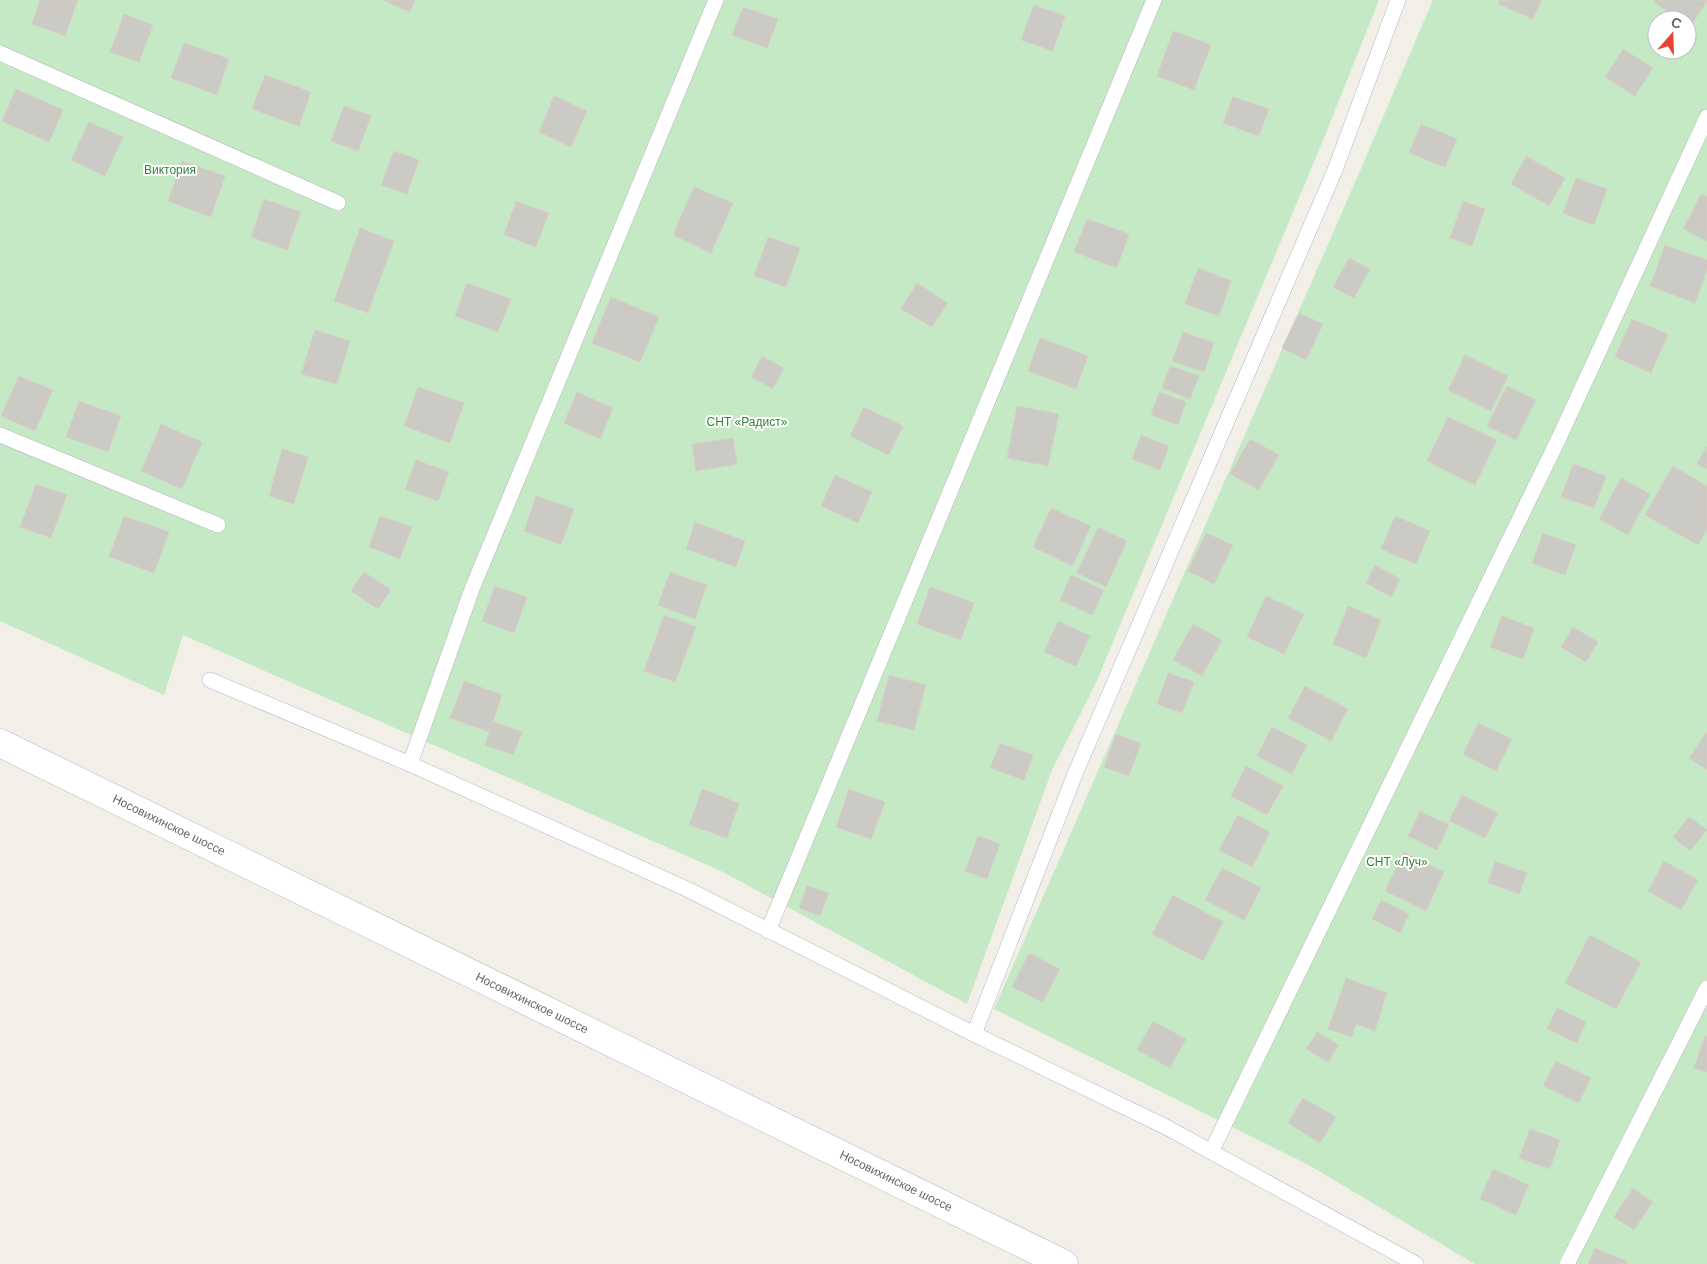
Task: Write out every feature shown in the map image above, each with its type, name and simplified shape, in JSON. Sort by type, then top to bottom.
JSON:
[{"type":"main road","name":"Носовихинское шоссе","points":[[0,743],[1064,1264]]},
{"type":"lane","points":[[410,764],[472,589],[716,0]]},
{"type":"lane","points":[[768,931],[1154,0]]},
{"type":"lane","points":[[974,1034],[1075,774],[1335,170],[1398,0]]},
{"type":"lane","points":[[0,53],[338,203]]},
{"type":"lane","points":[[1211,1152],[1554,447],[1707,117]]},
{"type":"lane","points":[[0,435],[218,525]]},
{"type":"lane","points":[[210,680],[410,764],[689,890],[974,1034],[1166,1127],[1416,1264]]},
{"type":"lane","points":[[1566,1264],[1707,988]]},
{"type":"green space","name":"СНТ «Радист»","points":[[0,0],[1379,0],[1324,138],[1095,685],[1052,770],[967,1004],[721,871],[183,635],[164,695],[0,621]]},
{"type":"green space","name":"СНТ «Луч»","points":[[1433,0],[1707,0],[1707,1264],[1475,1264],[1307,1164],[994,1009]]},
{"type":"building","points":[[40,0],[78,0],[65,36],[32,24]]},
{"type":"building","points":[[382,0],[415,0],[410,12]]},
{"type":"building","points":[[1500,0],[1542,0],[1533,19],[1498,4]]},
{"type":"building","points":[[1655,0],[1707,0],[1697,17],[1697,10],[1666,10],[1654,2]]},
{"type":"building","points":[[1034,5],[1065,16],[1053,51],[1021,40]]},
{"type":"building","points":[[743,7],[778,19],[767,48],[732,35]]},
{"type":"building","points":[[124,14],[153,25],[139,62],[110,52]]},
{"type":"building","points":[[1173,31],[1211,45],[1194,90],[1157,76]]},
{"type":"building","points":[[184,43],[229,59],[217,95],[171,78]]},
{"type":"building","points":[[1623,49],[1653,68],[1635,96],[1605,77]]},
{"type":"building","points":[[265,75],[311,92],[299,126],[252,109]]},
{"type":"building","points":[[16,89],[63,110],[49,142],[2,121]]},
{"type":"building","points":[[554,96],[587,111],[571,147],[539,132]]},
{"type":"building","points":[[1233,97],[1269,109],[1259,136],[1223,123]]},
{"type":"building","points":[[344,106],[371,116],[358,151],[331,141]]},
{"type":"building","points":[[89,122],[123,137],[105,176],[71,160]]},
{"type":"building","points":[[1421,124],[1457,139],[1445,167],[1409,153]]},
{"type":"building","points":[[394,151],[419,160],[407,194],[381,185]]},
{"type":"building","points":[[1526,156],[1565,178],[1549,206],[1511,184]]},
{"type":"building","points":[[182,161],[225,176],[211,217],[168,201]]},
{"type":"building","points":[[1576,178],[1607,189],[1594,225],[1563,213]]},
{"type":"building","points":[[694,187],[733,203],[711,253],[673,235]]},
{"type":"building","points":[[1701,194],[1707,197],[1707,241],[1683,229]]},
{"type":"building","points":[[264,199],[301,212],[287,250],[251,237]]},
{"type":"building","points":[[516,201],[549,213],[536,247],[504,235]]},
{"type":"building","points":[[1463,201],[1485,209],[1472,246],[1450,238]]},
{"type":"building","points":[[1087,219],[1129,234],[1117,268],[1074,252]]},
{"type":"building","points":[[360,228],[394,241],[368,313],[334,301]]},
{"type":"building","points":[[768,237],[800,248],[786,287],[754,276]]},
{"type":"building","points":[[1665,245],[1707,260],[1707,270],[1695,303],[1650,286]]},
{"type":"building","points":[[1349,258],[1370,269],[1354,298],[1333,287]]},
{"type":"building","points":[[1198,268],[1231,281],[1219,316],[1185,304]]},
{"type":"building","points":[[467,283],[511,299],[498,332],[455,316]]},
{"type":"building","points":[[917,283],[948,303],[932,327],[901,309]]},
{"type":"building","points":[[611,297],[659,317],[640,362],[592,343]]},
{"type":"building","points":[[1299,313],[1323,324],[1306,360],[1282,348]]},
{"type":"building","points":[[1632,319],[1668,334],[1651,373],[1615,357]]},
{"type":"building","points":[[315,330],[350,341],[337,384],[301,374]]},
{"type":"building","points":[[1183,332],[1214,343],[1204,372],[1172,361]]},
{"type":"building","points":[[1040,338],[1088,356],[1076,389],[1028,371]]},
{"type":"building","points":[[1465,355],[1508,376],[1491,411],[1448,390]]},
{"type":"building","points":[[762,356],[784,368],[773,389],[751,377]]},
{"type":"building","points":[[1170,366],[1199,376],[1190,399],[1162,388]]},
{"type":"building","points":[[19,376],[53,390],[35,431],[1,416]]},
{"type":"building","points":[[1507,386],[1536,400],[1516,440],[1487,426]]},
{"type":"building","points":[[418,387],[464,403],[450,443],[404,426]]},
{"type":"building","points":[[577,392],[613,408],[600,439],[564,423]]},
{"type":"building","points":[[1159,392],[1186,402],[1178,425],[1151,415]]},
{"type":"building","points":[[79,401],[121,416],[108,452],[66,437]]},
{"type":"building","points":[[1017,406],[1059,414],[1048,466],[1007,458]]},
{"type":"building","points":[[864,407],[903,426],[889,455],[850,436]]},
{"type":"building","points":[[1448,417],[1497,440],[1475,485],[1427,461]]},
{"type":"building","points":[[161,424],[202,442],[182,489],[141,471]]},
{"type":"building","points":[[1141,435],[1169,446],[1160,470],[1132,459]]},
{"type":"building","points":[[733,438],[737,464],[696,471],[692,444]]},
{"type":"building","points":[[1250,439],[1279,455],[1259,490],[1230,474]]},
{"type":"building","points":[[1707,446],[1707,469],[1697,464]]},
{"type":"building","points":[[282,449],[308,457],[294,504],[269,496]]},
{"type":"building","points":[[416,460],[449,472],[438,501],[405,489]]},
{"type":"building","points":[[1573,464],[1606,476],[1594,508],[1561,497]]},
{"type":"building","points":[[1673,466],[1707,486],[1707,529],[1698,545],[1645,515]]},
{"type":"building","points":[[835,475],[872,492],[858,523],[821,506]]},
{"type":"building","points":[[1621,478],[1650,494],[1628,535],[1599,519]]},
{"type":"building","points":[[36,484],[67,495],[51,538],[20,527]]},
{"type":"building","points":[[536,496],[574,509],[561,545],[524,531]]},
{"type":"building","points":[[1051,508],[1091,526],[1072,566],[1033,547]]},
{"type":"building","points":[[124,516],[169,532],[154,573],[109,557]]},
{"type":"building","points":[[380,516],[412,527],[400,559],[369,547]]},
{"type":"building","points":[[1395,516],[1430,531],[1416,564],[1381,549]]},
{"type":"building","points":[[695,522],[745,541],[736,567],[686,549]]},
{"type":"building","points":[[1098,527],[1127,541],[1106,587],[1077,573]]},
{"type":"building","points":[[1206,533],[1233,545],[1214,584],[1188,571]]},
{"type":"building","points":[[1543,533],[1576,545],[1565,575],[1532,563]]},
{"type":"building","points":[[1375,565],[1400,579],[1391,597],[1366,583]]},
{"type":"building","points":[[364,572],[391,590],[378,609],[351,591]]},
{"type":"building","points":[[670,572],[707,585],[695,619],[658,605]]},
{"type":"building","points":[[1071,575],[1104,590],[1092,615],[1060,600]]},
{"type":"building","points":[[495,586],[527,597],[514,633],[482,621]]},
{"type":"building","points":[[930,587],[974,603],[961,640],[917,624]]},
{"type":"building","points":[[1266,596],[1304,614],[1284,654],[1247,637]]},
{"type":"building","points":[[1348,606],[1381,620],[1366,658],[1333,644]]},
{"type":"building","points":[[664,615],[696,627],[675,682],[644,671]]},
{"type":"building","points":[[1502,616],[1534,628],[1523,659],[1490,647]]},
{"type":"building","points":[[1058,621],[1090,636],[1076,666],[1044,652]]},
{"type":"building","points":[[1193,624],[1222,640],[1202,676],[1173,660]]},
{"type":"building","points":[[1573,627],[1598,642],[1586,662],[1561,647]]},
{"type":"building","points":[[1168,673],[1194,682],[1182,713],[1157,704]]},
{"type":"building","points":[[889,675],[926,685],[914,730],[877,721]]},
{"type":"building","points":[[464,681],[502,695],[489,732],[450,718]]},
{"type":"building","points":[[1305,686],[1348,709],[1331,741],[1288,718]]},
{"type":"building","points":[[493,721],[522,732],[513,755],[485,745]]},
{"type":"building","points":[[1478,723],[1512,739],[1496,771],[1463,754]]},
{"type":"building","points":[[1272,727],[1307,745],[1292,774],[1257,756]]},
{"type":"building","points":[[1707,731],[1707,770],[1689,758]]},
{"type":"building","points":[[1116,734],[1141,743],[1129,776],[1104,767]]},
{"type":"building","points":[[1000,743],[1033,755],[1024,780],[990,768]]},
{"type":"building","points":[[1246,766],[1283,786],[1267,815],[1231,796]]},
{"type":"building","points":[[702,789],[739,803],[727,838],[689,825]]},
{"type":"building","points":[[849,789],[885,802],[871,839],[836,827]]},
{"type":"building","points":[[1462,795],[1498,813],[1485,838],[1449,821]]},
{"type":"building","points":[[1420,811],[1449,825],[1437,850],[1408,836]]},
{"type":"building","points":[[1238,815],[1270,832],[1252,867],[1219,850]]},
{"type":"building","points":[[1689,817],[1707,830],[1690,851],[1673,837]]},
{"type":"building","points":[[978,836],[1000,844],[987,879],[965,871]]},
{"type":"building","points":[[1404,852],[1444,872],[1426,911],[1385,891]]},
{"type":"building","points":[[1495,861],[1527,873],[1519,894],[1488,883]]},
{"type":"building","points":[[1664,861],[1698,880],[1681,910],[1648,891]]},
{"type":"building","points":[[1222,868],[1261,888],[1244,920],[1205,900]]},
{"type":"building","points":[[807,886],[829,893],[820,916],[799,908]]},
{"type":"building","points":[[1173,895],[1223,922],[1203,961],[1152,934]]},
{"type":"building","points":[[1381,900],[1409,914],[1400,933],[1372,919]]},
{"type":"building","points":[[1590,935],[1641,962],[1616,1009],[1565,983]]},
{"type":"building","points":[[1029,953],[1060,969],[1043,1002],[1012,987]]},
{"type":"building","points":[[1346,978],[1387,993],[1375,1031],[1356,1024],[1352,1037],[1328,1029]]},
{"type":"building","points":[[1557,1008],[1586,1022],[1577,1043],[1547,1029]]},
{"type":"building","points":[[1153,1021],[1186,1039],[1170,1068],[1137,1050]]},
{"type":"building","points":[[1317,1032],[1339,1045],[1328,1062],[1306,1049]]},
{"type":"building","points":[[1705,1036],[1707,1036],[1707,1072],[1694,1068]]},
{"type":"building","points":[[1556,1061],[1591,1078],[1579,1103],[1543,1086]]},
{"type":"building","points":[[1303,1098],[1336,1117],[1320,1143],[1288,1123]]},
{"type":"building","points":[[1530,1129],[1560,1140],[1550,1169],[1519,1158]]},
{"type":"building","points":[[1493,1169],[1529,1185],[1516,1215],[1480,1199]]},
{"type":"building","points":[[1633,1188],[1653,1202],[1634,1230],[1614,1217]]},
{"type":"building","points":[[1595,1248],[1628,1262],[1627,1264],[1588,1264]]},
{"type":"park label","name":"Виктория","points":[[170,170]]}]
